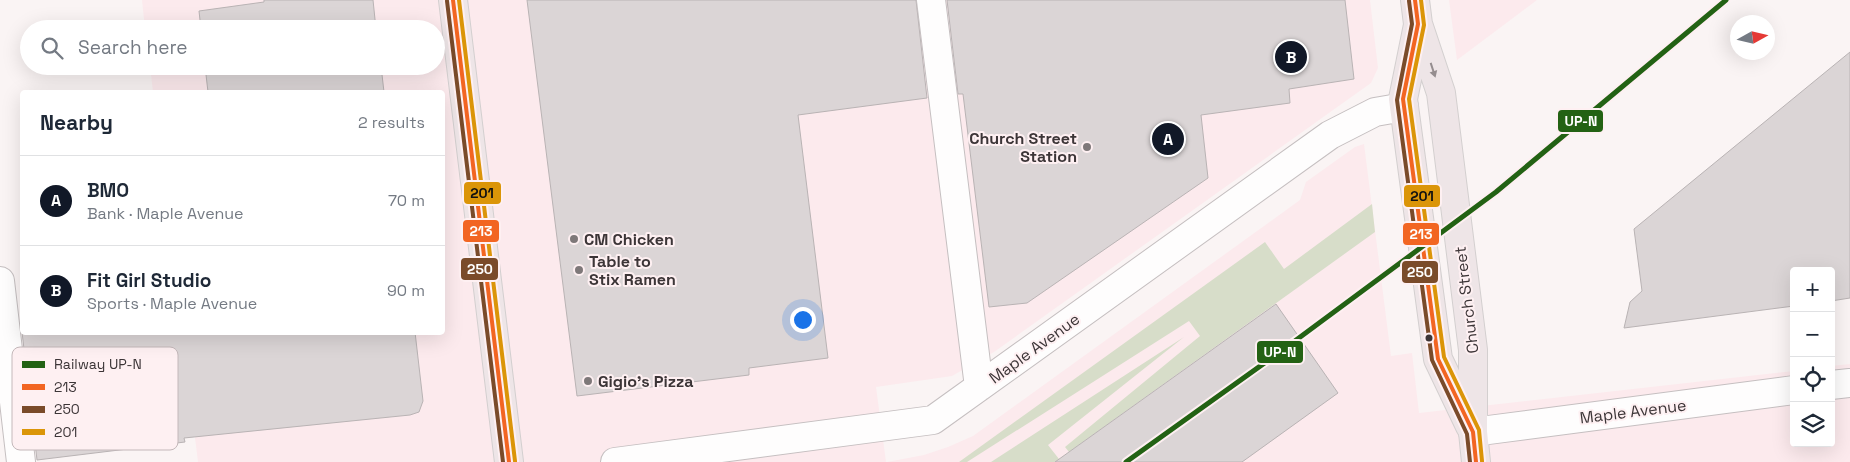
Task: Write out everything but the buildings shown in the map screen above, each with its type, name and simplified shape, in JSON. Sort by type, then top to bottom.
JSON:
[{"type":"main road","points":[[453,0],[509,462]]},
{"type":"main road","name":"Church Street","points":[[1417,12],[1403,99],[1404,107],[1438,358],[1473,432]]},
{"type":"main road","name":"Church Street","points":[[1417,12],[1441,93],[1473,350],[1473,432],[1476,462]]},
{"type":"street","points":[[931,0],[979,387]]},
{"type":"street","name":"Maple Avenue","points":[[615,462],[933,420],[1330,136],[1375,112],[1404,107]]},
{"type":"street","points":[[0,281],[12,384]]},
{"type":"street","points":[[1835,385],[1850,383]]},
{"type":"street","name":"Maple Avenue","points":[[1473,432],[1790,391]]},
{"type":"shaded area","points":[[142,0],[1370,0],[1378,68],[1371,83],[994,352],[952,376],[876,387],[886,462],[198,462],[182,335],[445,335],[445,90],[153,90],[151,75],[445,75],[445,20],[144,20]]},
{"type":"shaded area","points":[[1449,0],[1537,0],[1457,60]]},
{"type":"shaded area","points":[[1364,144],[1391,356],[1412,353],[1419,413],[1790,371],[1790,447],[1835,447],[1835,366],[1850,364],[1850,462],[887,462],[924,455],[973,436],[1300,200],[1306,182],[1355,147]]},
{"type":"green space","points":[[1372,204],[1375,232],[1069,452],[1065,447],[1200,336],[1189,321],[967,462],[959,462],[1265,242],[1284,269]]},
{"type":"green space","points":[[1184,337],[1048,445],[1059,459],[1055,462],[991,462]]},
{"type":"rail line","name":"UP-N","points":[[1126,462],[1284,349],[1496,192],[1726,0]]},
{"type":"transit line","name":"213","points":[[453,0],[509,462]]},
{"type":"transit line","name":"201","points":[[459,0],[515,461]]},
{"type":"transit line","name":"213","points":[[1415,0],[1418,24],[1403,99],[1438,359],[1473,432],[1476,462]]},
{"type":"transit line","name":"201","points":[[1421,0],[1424,25],[1409,99],[1444,357],[1479,430],[1482,461]]},
{"type":"transit line","name":"250","points":[[447,1],[503,462]]},
{"type":"transit line","name":"250","points":[[1409,1],[1412,24],[1397,100],[1432,360],[1467,434],[1470,462]]},
{"type":"place","name":"Fit Girl Studio","points":[[1291,57]]},
{"type":"place","name":"BMO","points":[[1168,139]]},
{"type":"place","name":"Church Street Station","points":[[1087,147]]},
{"type":"place","name":"CM Chicken","points":[[574,239]]},
{"type":"place","name":"Table to Stix Ramen","points":[[579,270]]},
{"type":"place","name":"Gigio's Pizza","points":[[588,381]]}]
